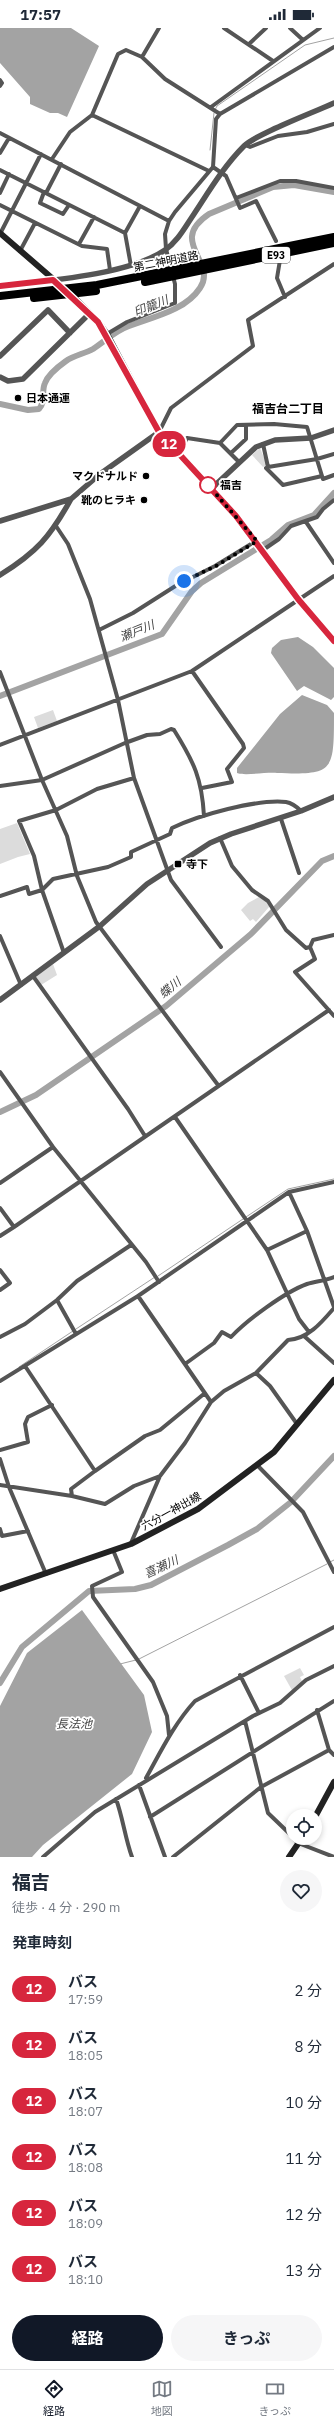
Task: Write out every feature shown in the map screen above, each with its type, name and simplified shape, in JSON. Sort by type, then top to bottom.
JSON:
[{"type":"highway","name":"第二神明道路","points":[[0,301],[68,295],[219,264],[334,237]]},
{"type":"highway","name":"第二神明道路","points":[[219,264],[334,243]]},
{"type":"highway","name":"第二神明道路","points":[[0,296],[168,275]]},
{"type":"main road","points":[[0,234],[60,285]]},
{"type":"main road","points":[[77,300],[90,313],[108,336],[159,432],[260,546],[298,599],[334,641]]},
{"type":"main road","name":"六分一神出線","points":[[0,1589],[131,1544],[198,1509],[258,1466],[274,1452],[334,1380]]},
{"type":"main road","points":[[319,1809],[334,1782]]},
{"type":"main road","points":[[289,1857],[297,1845]]},
{"type":"street","points":[[142,57],[160,28]]},
{"type":"street","points":[[224,28],[273,61]]},
{"type":"street","points":[[249,44],[266,28]]},
{"type":"street","points":[[290,28],[303,40]]},
{"type":"street","points":[[211,108],[273,61],[320,28]]},
{"type":"street","points":[[108,336],[127,322],[175,303],[175,284],[166,250],[166,234],[169,221],[212,167],[216,119],[220,114],[334,47]]},
{"type":"street","points":[[52,159],[70,132],[92,114],[118,54],[126,50],[142,57],[165,79],[220,114]]},
{"type":"street","points":[[0,80],[2,82],[0,86]]},
{"type":"street","points":[[0,286],[53,280],[132,266],[147,261],[166,250],[176,239],[222,173],[245,145],[334,103]]},
{"type":"street","points":[[92,114],[209,171]]},
{"type":"street","points":[[245,145],[250,147],[278,136],[307,132],[334,124]]},
{"type":"street","points":[[0,133],[169,221]]},
{"type":"street","points":[[0,153],[9,138]]},
{"type":"street","points":[[0,234],[41,154]]},
{"type":"street","points":[[61,164],[40,202],[63,214],[69,205]]},
{"type":"street","points":[[212,167],[222,173],[240,208],[256,201],[276,241]]},
{"type":"street","points":[[0,170],[125,233]]},
{"type":"street","points":[[0,193],[9,174]]},
{"type":"street","points":[[236,198],[280,181],[296,181],[334,188]]},
{"type":"street","points":[[0,205],[79,244],[107,249],[110,270]]},
{"type":"street","points":[[132,266],[125,233],[140,206]]},
{"type":"street","points":[[79,244],[94,217]]},
{"type":"street","points":[[20,251],[35,223]]},
{"type":"street","points":[[280,260],[277,278],[286,297]]},
{"type":"street","points":[[0,575],[28,558],[56,526],[71,499],[100,474],[159,432],[171,408],[253,346],[248,320],[286,297],[334,264]]},
{"type":"street","points":[[0,356],[48,310],[70,333]]},
{"type":"street","points":[[0,377],[8,381],[23,379],[90,313]]},
{"type":"street","points":[[220,443],[237,425],[307,427],[322,476]]},
{"type":"street","points":[[231,453],[246,438],[246,425]]},
{"type":"street","points":[[211,489],[256,447],[275,440],[310,438],[334,430]]},
{"type":"street","points":[[179,454],[187,438],[220,443],[239,462]]},
{"type":"street","points":[[263,444],[268,467],[266,468],[283,485],[322,476],[323,479],[334,475]]},
{"type":"street","points":[[268,467],[317,459],[334,454]]},
{"type":"street","points":[[0,521],[71,499]]},
{"type":"street","points":[[99,630],[133,613],[176,585],[260,546],[279,539],[291,526],[317,517],[323,509],[334,500]]},
{"type":"street","points":[[306,522],[334,564]]},
{"type":"street","points":[[56,526],[68,544],[83,579],[108,660],[134,778],[175,888],[221,947]]},
{"type":"street","points":[[0,745],[192,671],[334,576]]},
{"type":"street","points":[[192,671],[244,744],[244,748],[227,769],[232,782],[202,788]]},
{"type":"street","points":[[0,672],[11,697],[24,736],[67,836],[77,876],[96,922],[218,1085]]},
{"type":"street","points":[[0,786],[42,780],[126,743],[147,735],[160,734],[171,729],[174,730],[190,756],[202,788],[204,816]]},
{"type":"street","points":[[64,953],[42,890],[34,856],[19,822],[56,810],[97,789],[134,778]]},
{"type":"street","points":[[0,1000],[100,926],[148,884],[220,838],[281,819],[334,797]]},
{"type":"street","points":[[0,896],[27,887],[29,894],[42,890],[53,879],[77,876],[120,862],[131,857],[131,852],[170,834],[172,828],[191,819],[271,802],[287,802],[302,811]]},
{"type":"street","points":[[281,819],[299,873]]},
{"type":"street","points":[[220,838],[232,866],[244,881],[268,901],[286,930],[306,948],[310,947]]},
{"type":"street","points":[[310,947],[314,940],[334,935]]},
{"type":"street","points":[[0,936],[21,985]]},
{"type":"street","points":[[310,947],[316,958],[295,972],[334,1016]]},
{"type":"street","points":[[33,976],[128,1109],[145,1136]]},
{"type":"street","points":[[0,1236],[329,1010]]},
{"type":"street","points":[[0,1072],[53,1147],[146,1262],[159,1282]]},
{"type":"street","points":[[175,1117],[267,1250],[289,1294],[299,1319],[309,1332]]},
{"type":"street","points":[[0,1183],[53,1147]]},
{"type":"street","points":[[0,1382],[138,1296],[289,1192],[334,1182]]},
{"type":"street","points":[[131,1544],[160,1476],[186,1444],[211,1402],[224,1391],[256,1373],[288,1340],[300,1340],[323,1321],[334,1307],[328,1295],[326,1280],[307,1231],[289,1192]]},
{"type":"street","points":[[0,1208],[14,1227]]},
{"type":"street","points":[[267,1250],[307,1231]]},
{"type":"street","points":[[0,1337],[24,1324],[57,1300],[77,1281],[131,1245]]},
{"type":"street","points":[[0,1270],[10,1283],[0,1290]]},
{"type":"street","points":[[185,1364],[214,1342],[222,1332],[230,1337],[242,1325],[284,1296],[307,1284],[334,1277]]},
{"type":"street","points":[[138,1296],[211,1402]]},
{"type":"street","points":[[57,1300],[76,1334]]},
{"type":"street","points":[[304,1336],[334,1363]]},
{"type":"street","points":[[25,1366],[95,1471]]},
{"type":"street","points":[[256,1373],[270,1386],[297,1424]]},
{"type":"street","points":[[72,1496],[71,1489],[145,1436],[160,1430],[205,1393]]},
{"type":"street","points":[[0,1450],[28,1442],[25,1424],[28,1417],[52,1406]]},
{"type":"street","points":[[0,1459],[9,1487],[47,1574]]},
{"type":"street","points":[[258,1466],[303,1512],[334,1572]]},
{"type":"street","points":[[0,1485],[72,1496],[105,1504],[134,1486],[160,1476]]},
{"type":"street","points":[[0,1529],[2,1536],[28,1531]]},
{"type":"street","points":[[113,1550],[122,1572],[92,1586],[92,1594],[111,1625],[153,1682],[167,1716],[169,1736]]},
{"type":"street","points":[[146,1779],[182,1715],[195,1701],[240,1675],[334,1627]]},
{"type":"street","points":[[43,1857],[95,1812],[139,1785],[146,1779],[259,1712],[280,1703],[306,1680],[334,1666]]},
{"type":"street","points":[[240,1675],[259,1712]]},
{"type":"street","points":[[150,1817],[334,1701]]},
{"type":"street","points":[[318,1710],[329,1750],[334,1755]]},
{"type":"street","points":[[245,1721],[268,1813],[286,1831]]},
{"type":"street","points":[[173,1857],[261,1787],[329,1750]]},
{"type":"street","points":[[139,1785],[164,1857]]},
{"type":"street","points":[[116,1799],[122,1813],[124,1833],[132,1857]]},
{"type":"street","points":[[310,1845],[334,1857]]},
{"type":"shaded area","points":[[260,448],[267,465],[263,467],[252,455]]},
{"type":"shaded area","points":[[53,710],[57,721],[38,728],[34,717]]},
{"type":"shaded area","points":[[17,823],[30,854],[0,864],[0,829]]},
{"type":"shaded area","points":[[259,897],[269,904],[269,907],[256,922],[253,919],[250,921],[241,910],[248,903]]},
{"type":"shaded area","points":[[53,964],[57,975],[41,985],[36,976]]},
{"type":"shaded area","points":[[300,1668],[304,1675],[300,1677],[303,1683],[293,1692],[284,1676]]},
{"type":"water","points":[[0,28],[71,28],[99,46],[67,117],[58,113],[50,113],[30,104],[30,97],[0,63]]},
{"type":"water","points":[[298,637],[313,647],[334,668],[334,697],[331,700],[304,686],[297,691],[271,653],[272,648],[281,640]]},
{"type":"water","points":[[302,695],[327,705],[334,713],[333,748],[331,758],[327,766],[310,773],[237,773],[237,768],[280,714]]},
{"type":"water","name":"長法池","points":[[82,1610],[144,1695],[152,1732],[132,1774],[43,1845],[32,1857],[0,1857],[0,1706],[27,1653]]},
{"type":"waterway","points":[[215,110],[217,106],[305,45],[334,38]]},
{"type":"waterway","points":[[210,150],[214,113]]},
{"type":"waterway","name":"印籠川","points":[[0,404],[28,410],[39,409],[42,403],[46,380],[66,361],[72,357],[93,349],[124,328],[177,308],[194,296],[204,279],[203,269],[192,243],[192,234],[197,224],[209,214],[273,187],[294,185],[334,192]]},
{"type":"waterway","name":"瀬戸川","points":[[0,696],[162,634],[192,591],[201,583],[271,540],[288,525],[314,515],[334,493]]},
{"type":"waterway","name":"蝶川","points":[[0,1112],[36,1095],[166,1006],[251,934],[322,861],[334,856]]},
{"type":"waterway","points":[[246,1217],[288,1189],[334,1179]]},
{"type":"waterway","points":[[158,1276],[243,1219]]},
{"type":"waterway","points":[[76,1329],[155,1277]]},
{"type":"waterway","points":[[19,1367],[73,1331]]},
{"type":"waterway","name":"喜瀬川","points":[[0,1683],[22,1647],[89,1591],[135,1589],[151,1585],[228,1545],[257,1529],[291,1502],[334,1456]]},
{"type":"waterway","points":[[330,1562],[334,1560]]},
{"type":"waterway","points":[[139,1659],[327,1564]]},
{"type":"waterway","points":[[120,1664],[136,1660]]},
{"type":"bus line","name":"12","points":[[0,286],[53,280],[90,313],[108,335],[119,361],[159,432],[257,541],[298,599],[334,641]]},
{"type":"place","name":"日本通運","points":[[18,398]]},
{"type":"place","name":"マクドナルド","points":[[146,476]]},
{"type":"place","name":"福吉","points":[[208,485]]},
{"type":"place","name":"靴のヒラキ","points":[[144,500]]},
{"type":"place","name":"寺下","points":[[178,864]]},
{"type":"district","name":"福吉台二丁目","points":[[288,409]]},
{"type":"route","points":[[184,581],[192,576],[196,577],[257,541],[208,485]]}]
